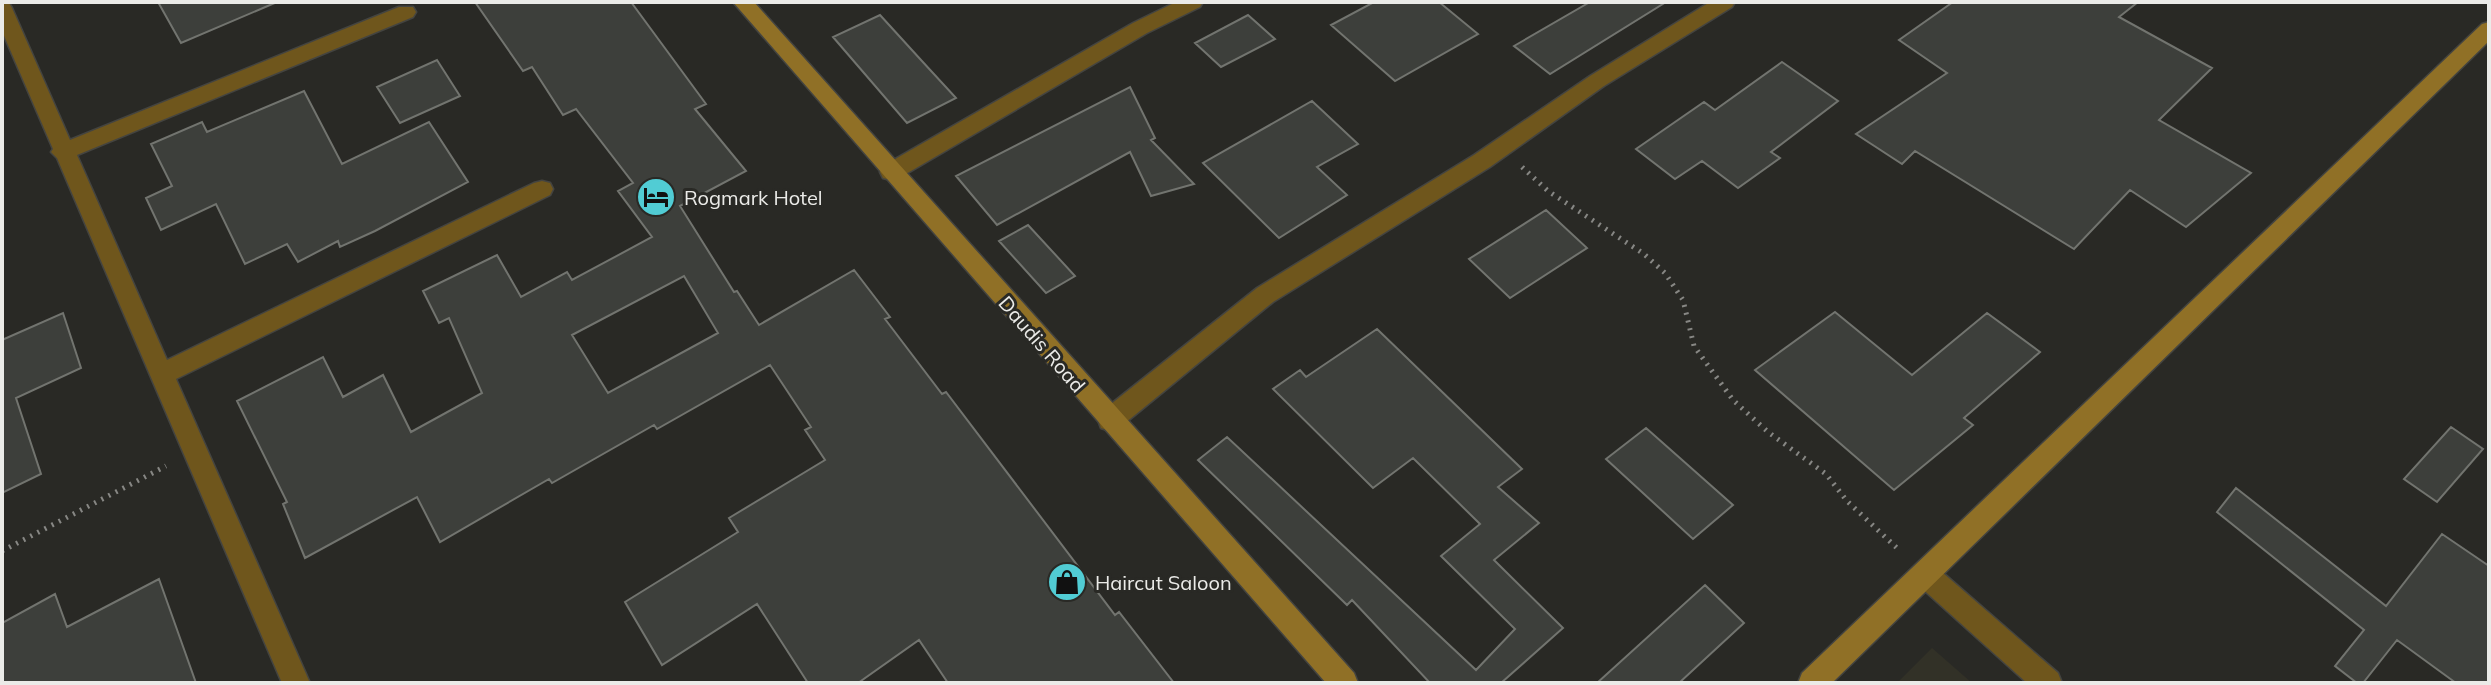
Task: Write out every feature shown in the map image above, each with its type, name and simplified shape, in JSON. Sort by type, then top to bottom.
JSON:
[{"type":"street","name":"Daudis Road","points":[[743,2],[1344,683]]},
{"type":"street","points":[[891,172],[1140,28],[1193,2]]},
{"type":"street","points":[[1110,420],[1265,295],[1501,148],[1597,81],[1725,2]]},
{"type":"street","points":[[2,8],[62,152],[296,683]]},
{"type":"street","points":[[62,152],[406,12]]},
{"type":"street","points":[[1812,683],[2270,237],[2418,101],[2489,29]]},
{"type":"street","points":[[162,374],[542,189]]},
{"type":"street","points":[[1926,575],[2048,683]]},
{"type":"path","points":[[1501,148],[1548,191],[1618,234],[1665,273],[1683,300],[1694,346],[1733,400],[1768,432],[1826,474],[1847,501],[1926,575]]},
{"type":"path","points":[[2,551],[195,451]]},
{"type":"shaded area","points":[[1932,648],[1972,683],[1897,683]]},
{"type":"building","points":[[158,2],[277,2],[181,43]]},
{"type":"building","points":[[475,2],[631,2],[706,104],[695,109],[746,171],[680,206],[734,292],[737,291],[759,325],[854,270],[890,317],[885,319],[942,394],[946,392],[1115,615],[1119,612],[1174,683],[948,683],[919,640],[858,683],[808,683],[757,604],[662,665],[625,602],[738,532],[729,518],[825,460],[805,430],[811,427],[770,365],[657,429],[654,425],[552,483],[549,479],[440,542],[417,497],[305,558],[283,504],[287,502],[237,401],[323,357],[343,397],[383,375],[411,432],[482,393],[449,318],[439,323],[423,291],[497,255],[521,297],[567,272],[572,280],[652,237],[618,191],[633,183],[576,109],[563,115],[532,67],[523,71]],"holes":[[[684,276],[718,333],[608,393],[572,335]]]},
{"type":"building","points":[[1374,2],[1439,2],[1478,34],[1395,81],[1331,25]]},
{"type":"building","points":[[1590,2],[1666,2],[1550,74],[1514,46]]},
{"type":"building","points":[[1953,2],[2138,2],[2119,17],[2212,68],[2159,120],[2251,173],[2186,227],[2130,190],[2074,249],[1915,151],[1902,164],[1856,134],[1947,73],[1899,40]]},
{"type":"building","points":[[880,15],[956,98],[907,123],[833,37]]},
{"type":"building","points":[[1248,15],[1275,39],[1221,67],[1195,43]]},
{"type":"building","points":[[437,60],[460,96],[400,123],[377,87]]},
{"type":"building","points":[[1782,62],[1838,101],[1771,152],[1780,158],[1738,188],[1702,161],[1675,179],[1636,149],[1704,102],[1715,110]]},
{"type":"building","points":[[1130,87],[1155,138],[1151,140],[1194,184],[1151,196],[1130,152],[997,225],[956,176]]},
{"type":"building","points":[[304,91],[342,164],[429,122],[468,182],[375,231],[340,247],[338,241],[298,262],[287,244],[245,264],[216,204],[161,230],[146,198],[172,186],[151,144],[202,122],[207,132]]},
{"type":"building","points":[[1312,101],[1358,144],[1317,167],[1347,195],[1279,238],[1203,163]]},
{"type":"building","points":[[1546,210],[1587,248],[1510,298],[1469,259]]},
{"type":"building","points":[[1028,225],[1075,276],[1046,293],[999,241]]},
{"type":"building","points":[[1835,312],[1912,375],[1987,313],[2040,352],[1964,418],[1973,425],[1894,490],[1755,370]]},
{"type":"building","points":[[63,313],[81,368],[16,398],[41,474],[2,493],[2,340]]},
{"type":"building","points":[[1377,329],[1522,469],[1498,487],[1539,523],[1494,560],[1563,628],[1501,683],[1430,683],[1352,600],[1347,605],[1198,460],[1227,437],[1476,670],[1515,629],[1441,556],[1480,524],[1413,458],[1373,488],[1273,389],[1300,370],[1306,377]]},
{"type":"building","points":[[2451,427],[2483,449],[2437,502],[2404,479]]},
{"type":"building","points":[[1646,428],[1733,505],[1693,539],[1606,459]]},
{"type":"building","points":[[2236,488],[2386,606],[2442,534],[2489,566],[2489,683],[2456,683],[2397,640],[2363,683],[2357,683],[2335,666],[2364,630],[2217,512]]},
{"type":"building","points":[[159,579],[196,683],[2,683],[2,623],[55,594],[67,627]]},
{"type":"building","points":[[1705,585],[1744,623],[1679,683],[1597,683]]},
{"type":"place","name":"Rogmark Hotel","points":[[656,197]]},
{"type":"place","name":"Haircut Saloon","points":[[1067,582]]}]
